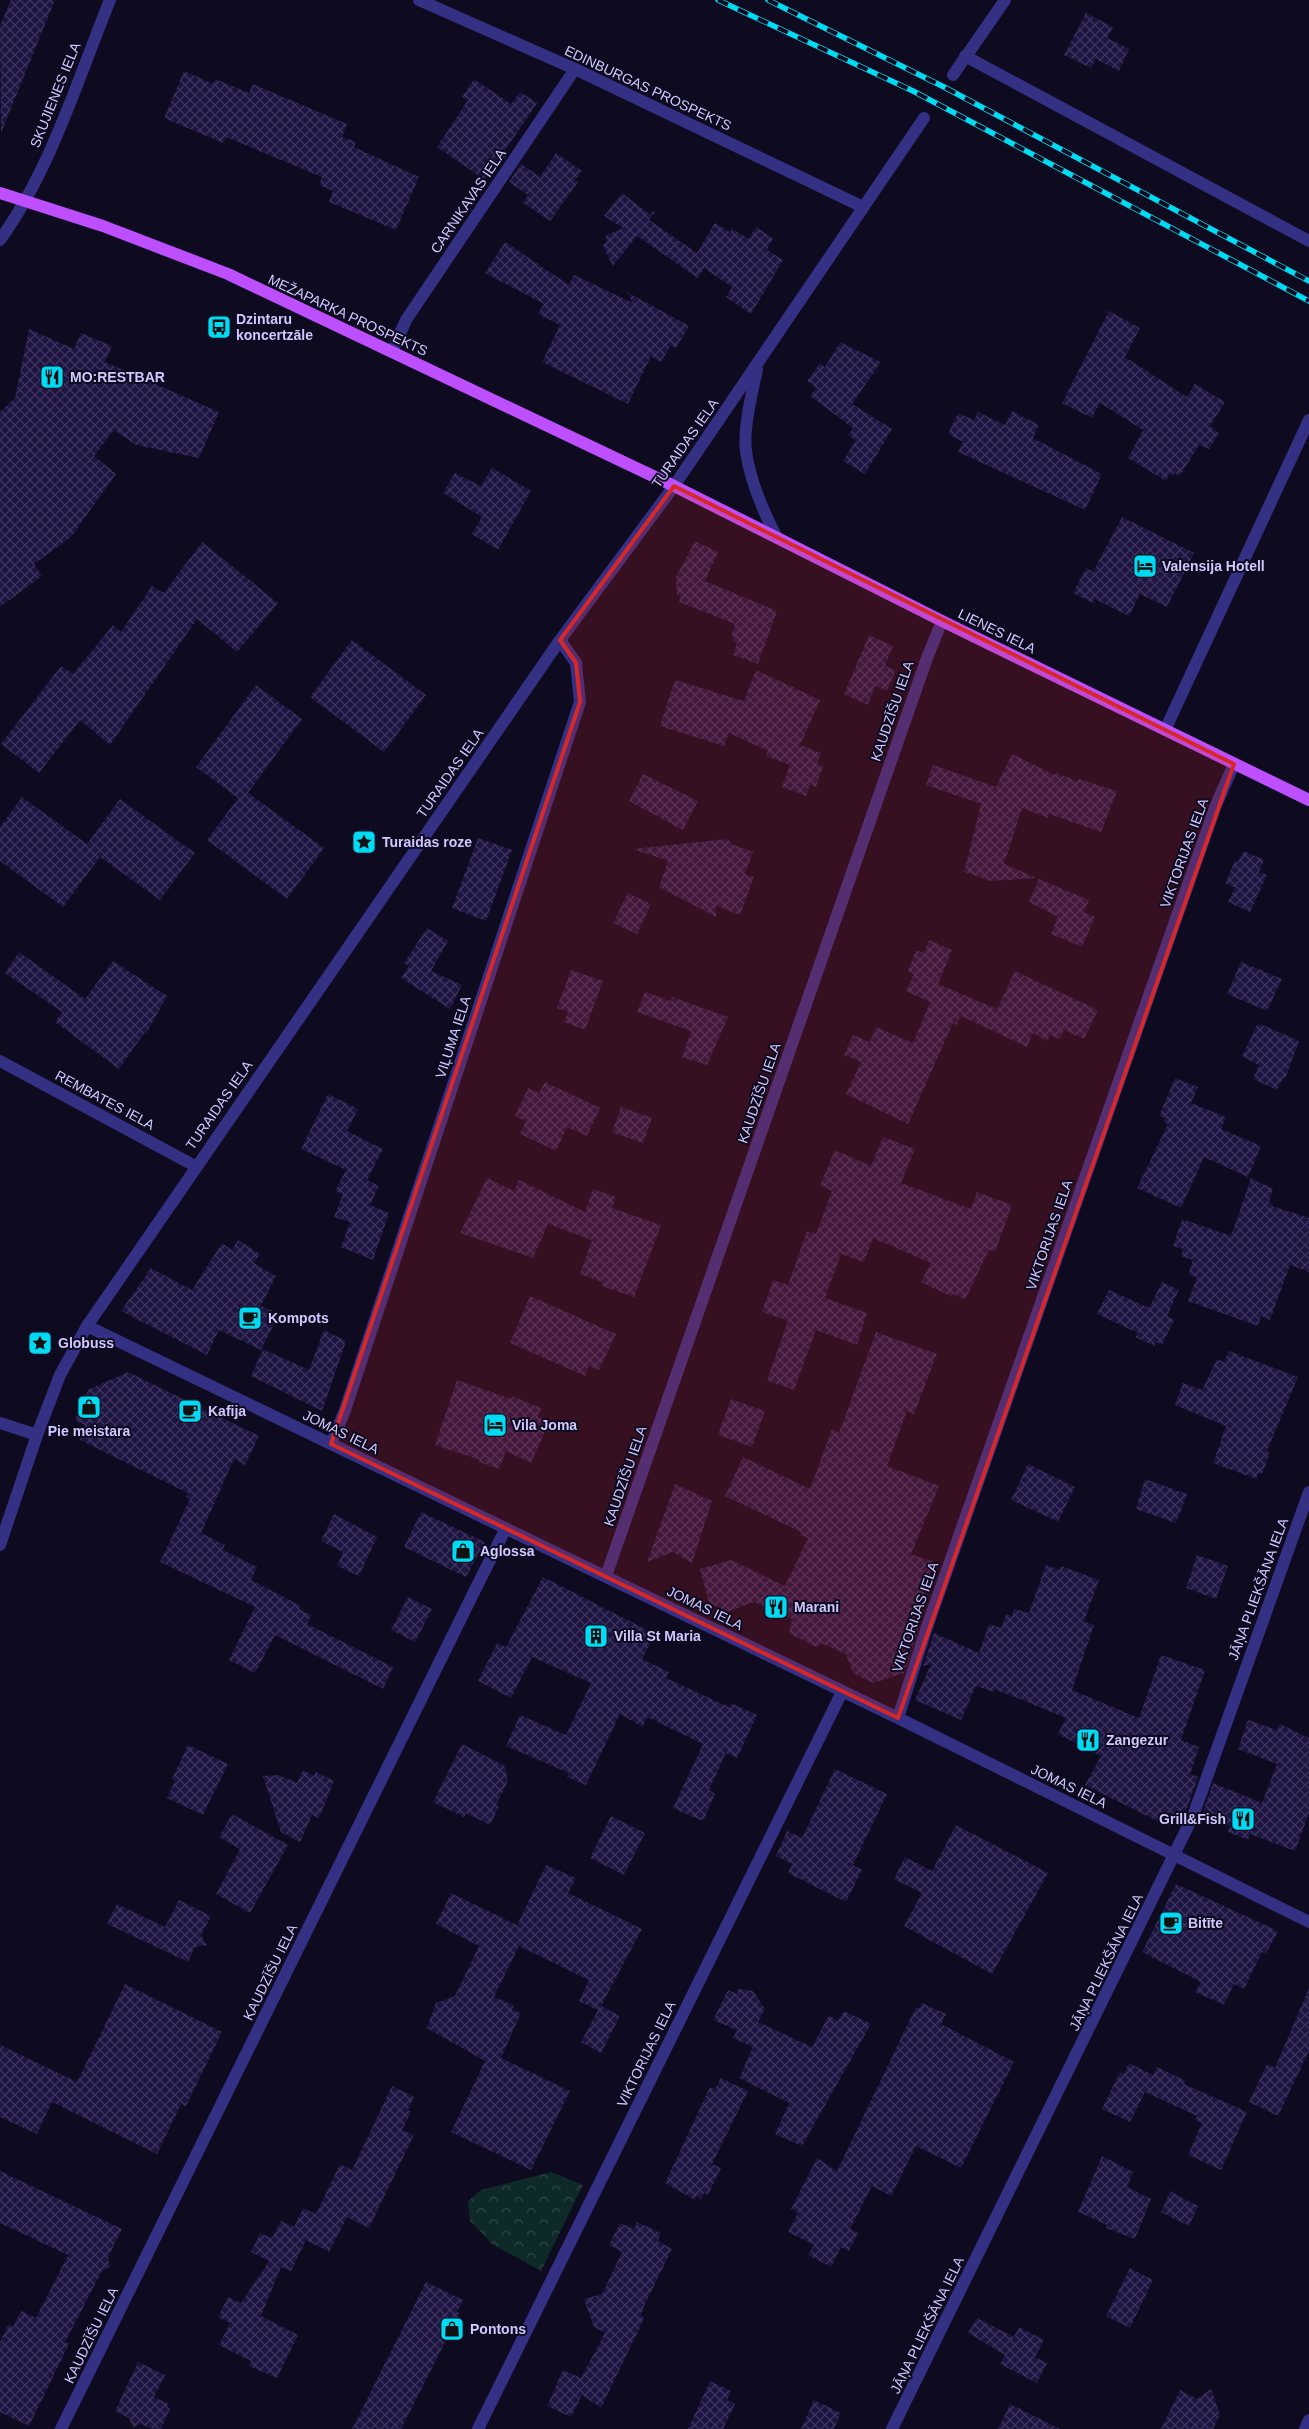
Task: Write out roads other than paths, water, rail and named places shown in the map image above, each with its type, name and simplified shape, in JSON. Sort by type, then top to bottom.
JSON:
[{"type":"main road","name":"MEŽAPARKA PROSPEKTS","points":[[0,193],[103,226],[228,274],[674,486]]},
{"type":"main road","name":"LIENES IELA","points":[[674,486],[942,621],[1309,800]]},
{"type":"street","name":"SKUJIENES IELA","points":[[0,240],[26,201],[43,166],[110,0]]},
{"type":"street","name":"EDINBURGAS PROSPEKTS","points":[[419,0],[576,69],[862,207]]},
{"type":"street","points":[[953,75],[1006,0]]},
{"type":"street","points":[[966,56],[1309,241]]},
{"type":"street","name":"CARNIKAVAS IELA","points":[[392,352],[406,320],[576,69]]},
{"type":"street","name":"TURAIDAS IELA","points":[[0,1545],[37,1435],[60,1375],[86,1326],[560,640],[674,486],[924,118]]},
{"type":"street","points":[[759,363],[751,400],[746,450],[761,508],[777,538]]},
{"type":"street","points":[[1165,730],[1309,420]]},
{"type":"street","name":"KAUDZĪŠU IELA","points":[[606,1576],[926,658],[942,621]]},
{"type":"street","name":"VIĻUMA IELA","points":[[331,1444],[345,1410],[580,702],[576,663],[560,640]]},
{"type":"street","name":"VIKTORIJAS IELA","points":[[898,1718],[926,1630],[1213,814],[1234,764]]},
{"type":"street","name":"REMBATES IELA","points":[[0,1061],[195,1166]]},
{"type":"street","name":"JOMAS IELA","points":[[86,1326],[898,1718],[1309,1922]]},
{"type":"street","points":[[0,1423],[37,1435]]},
{"type":"street","name":"JĀŅA PLIEKŠĀNA IELA","points":[[892,2429],[1193,1816],[1309,1492]]},
{"type":"street","name":"KAUDZĪŠU IELA","points":[[61,2429],[506,1528]]},
{"type":"street","name":"VIKTORIJAS IELA","points":[[478,2429],[842,1692]]},
{"type":"street","points":[[1304,2429],[1309,2420]]},
{"type":"railway","points":[[718,0],[913,91],[1309,301]]},
{"type":"railway","points":[[768,0],[944,87],[1309,281]]},
{"type":"place","name":"Dzintaru koncertzāle","points":[[219,327]]},
{"type":"place","name":"MO:RESTBAR","points":[[52,377]]},
{"type":"place","name":"Valensija Hotell","points":[[1145,566]]},
{"type":"place","name":"Turaidas roze","points":[[364,842]]},
{"type":"place","name":"Kompots","points":[[250,1318]]},
{"type":"place","name":"Globuss","points":[[40,1343]]},
{"type":"place","name":"Pie meistara","points":[[89,1407]]},
{"type":"place","name":"Kafija","points":[[190,1411]]},
{"type":"place","name":"Vila Joma","points":[[495,1425]]},
{"type":"place","name":"Aglossa","points":[[463,1551]]},
{"type":"place","name":"Marani","points":[[776,1607]]},
{"type":"place","name":"Villa St Maria","points":[[596,1636]]},
{"type":"place","name":"Zangezur","points":[[1088,1740]]},
{"type":"place","name":"Grill&Fish","points":[[1243,1819]]},
{"type":"place","name":"Bitīte","points":[[1171,1923]]},
{"type":"place","name":"Pontons","points":[[452,2329]]}]
